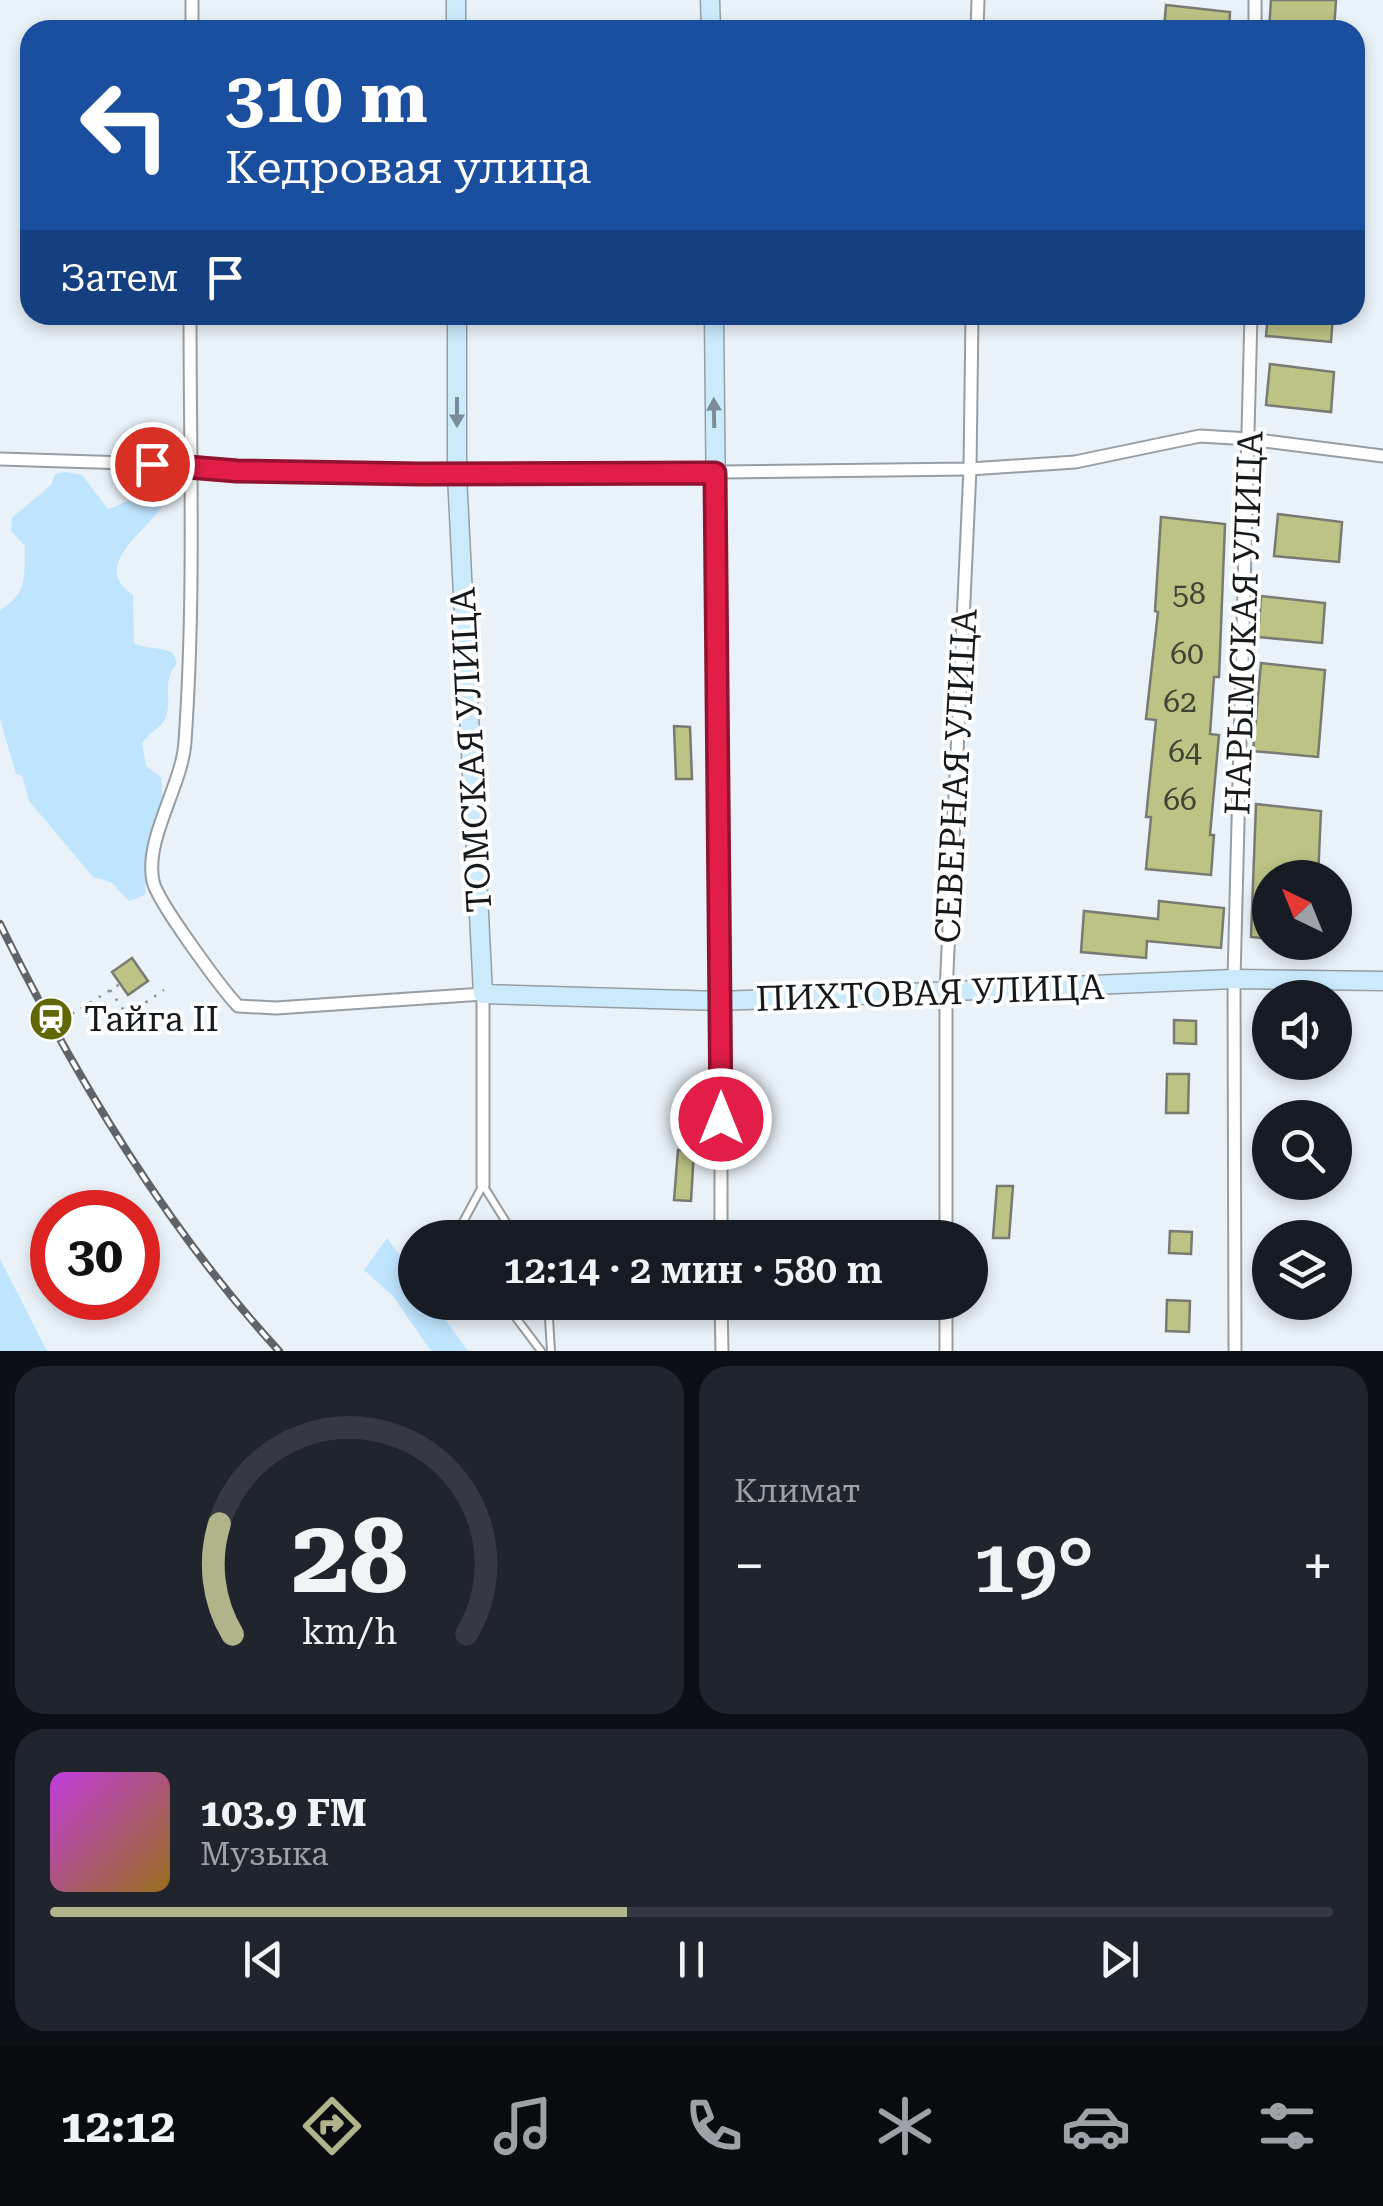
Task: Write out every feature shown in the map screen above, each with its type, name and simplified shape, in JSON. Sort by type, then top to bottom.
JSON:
[{"type":"street","points":[[190,325],[190,465]]},
{"type":"street","name":"ТОМСКАЯ УЛИЦА","points":[[457,325],[457,475],[482,994],[483,1185]]},
{"type":"street","points":[[714,325],[721,1220]]},
{"type":"street","name":"СЕВЕРНАЯ УЛИЦА","points":[[946,1220],[946,993],[970,469],[972,325]]},
{"type":"street","name":"НАРЫМСКАЯ УЛИЦА","points":[[1235,1351],[1234,979],[1251,325]]},
{"type":"street","points":[[0,460],[190,465],[237,471],[457,475],[970,469],[1076,462],[1200,436],[1383,456]]},
{"type":"street","name":"ПИХТОВАЯ УЛИЦА","points":[[190,465],[192,612],[185,747],[154,853],[152,883],[220,986],[238,1006],[276,1008],[482,994],[721,1001],[1234,979],[1383,981]]},
{"type":"street","points":[[722,1320],[722,1351]]},
{"type":"street","points":[[946,1320],[946,1351]]},
{"type":"lane","points":[[463,1220],[483,1185],[505,1220]]},
{"type":"lane","points":[[518,1320],[541,1351]]},
{"type":"lane","points":[[549,1320],[552,1351]]},
{"type":"path","points":[[72,1014],[120,984]]},
{"type":"path","points":[[110,990],[126,1015],[164,990]]},
{"type":"shaded area","points":[[55,474],[82,475],[108,509],[162,479],[173,484],[169,498],[122,554],[117,568],[120,582],[133,595],[134,643],[173,653],[177,663],[169,678],[165,719],[142,743],[146,766],[161,777],[163,801],[147,858],[145,895],[129,901],[111,882],[93,877],[29,801],[22,776],[16,774],[0,719],[0,610],[16,597],[25,567],[25,546],[11,531],[12,518],[51,485]]},
{"type":"shaded area","points":[[387,1238],[398,1253],[398,1303],[393,1296],[364,1270]]},
{"type":"shaded area","points":[[0,1259],[47,1351],[0,1351]]},
{"type":"shaded area","points":[[410,1320],[445,1320],[468,1351],[431,1351]]},
{"type":"building","points":[[1271,0],[1336,0],[1335,20],[1270,20]]},
{"type":"building","points":[[1166,5],[1230,12],[1230,20],[1165,20]]},
{"type":"building","points":[[1267,325],[1332,325],[1331,342],[1266,336]]},
{"type":"building","points":[[1270,364],[1334,372],[1331,412],[1266,405]]},
{"type":"building","points":[[1278,514],[1342,522],[1339,562],[1274,556]]},
{"type":"building","points":[[1161,517],[1225,524],[1219,677],[1214,677],[1210,734],[1219,735],[1210,835],[1214,835],[1211,875],[1146,869],[1151,817],[1146,817],[1156,720],[1146,719],[1158,612],[1155,611]]},
{"type":"building","points":[[1261,596],[1325,603],[1322,643],[1258,637]]},
{"type":"building","points":[[1261,663],[1325,670],[1318,757],[1253,751]]},
{"type":"building","points":[[674,726],[690,727],[692,779],[676,779]]},
{"type":"building","points":[[1256,804],[1321,811],[1319,860],[1254,860]]},
{"type":"building","points":[[1159,901],[1224,908],[1221,948],[1147,941],[1146,958],[1081,952],[1084,911],[1158,919]]},
{"type":"building","points":[[132,958],[148,981],[128,995],[112,972]]},
{"type":"building","points":[[1174,1020],[1196,1021],[1196,1044],[1174,1043]]},
{"type":"building","points":[[1167,1074],[1189,1074],[1188,1113],[1166,1113]]},
{"type":"building","points":[[678,1150],[694,1151],[691,1201],[674,1200]]},
{"type":"building","points":[[997,1186],[1013,1186],[1009,1238],[993,1238]]},
{"type":"building","points":[[1170,1231],[1192,1232],[1191,1254],[1169,1253]]},
{"type":"building","points":[[1167,1300],[1190,1301],[1189,1332],[1166,1331]]},
{"type":"railway","points":[[0,924],[59,1037],[124,1148],[198,1253],[279,1351]]},
{"type":"place","name":"Тайга II","points":[[51,1019]]},
{"type":"route","points":[[152,464],[237,471],[420,474],[715,473],[721,1119]]}]
